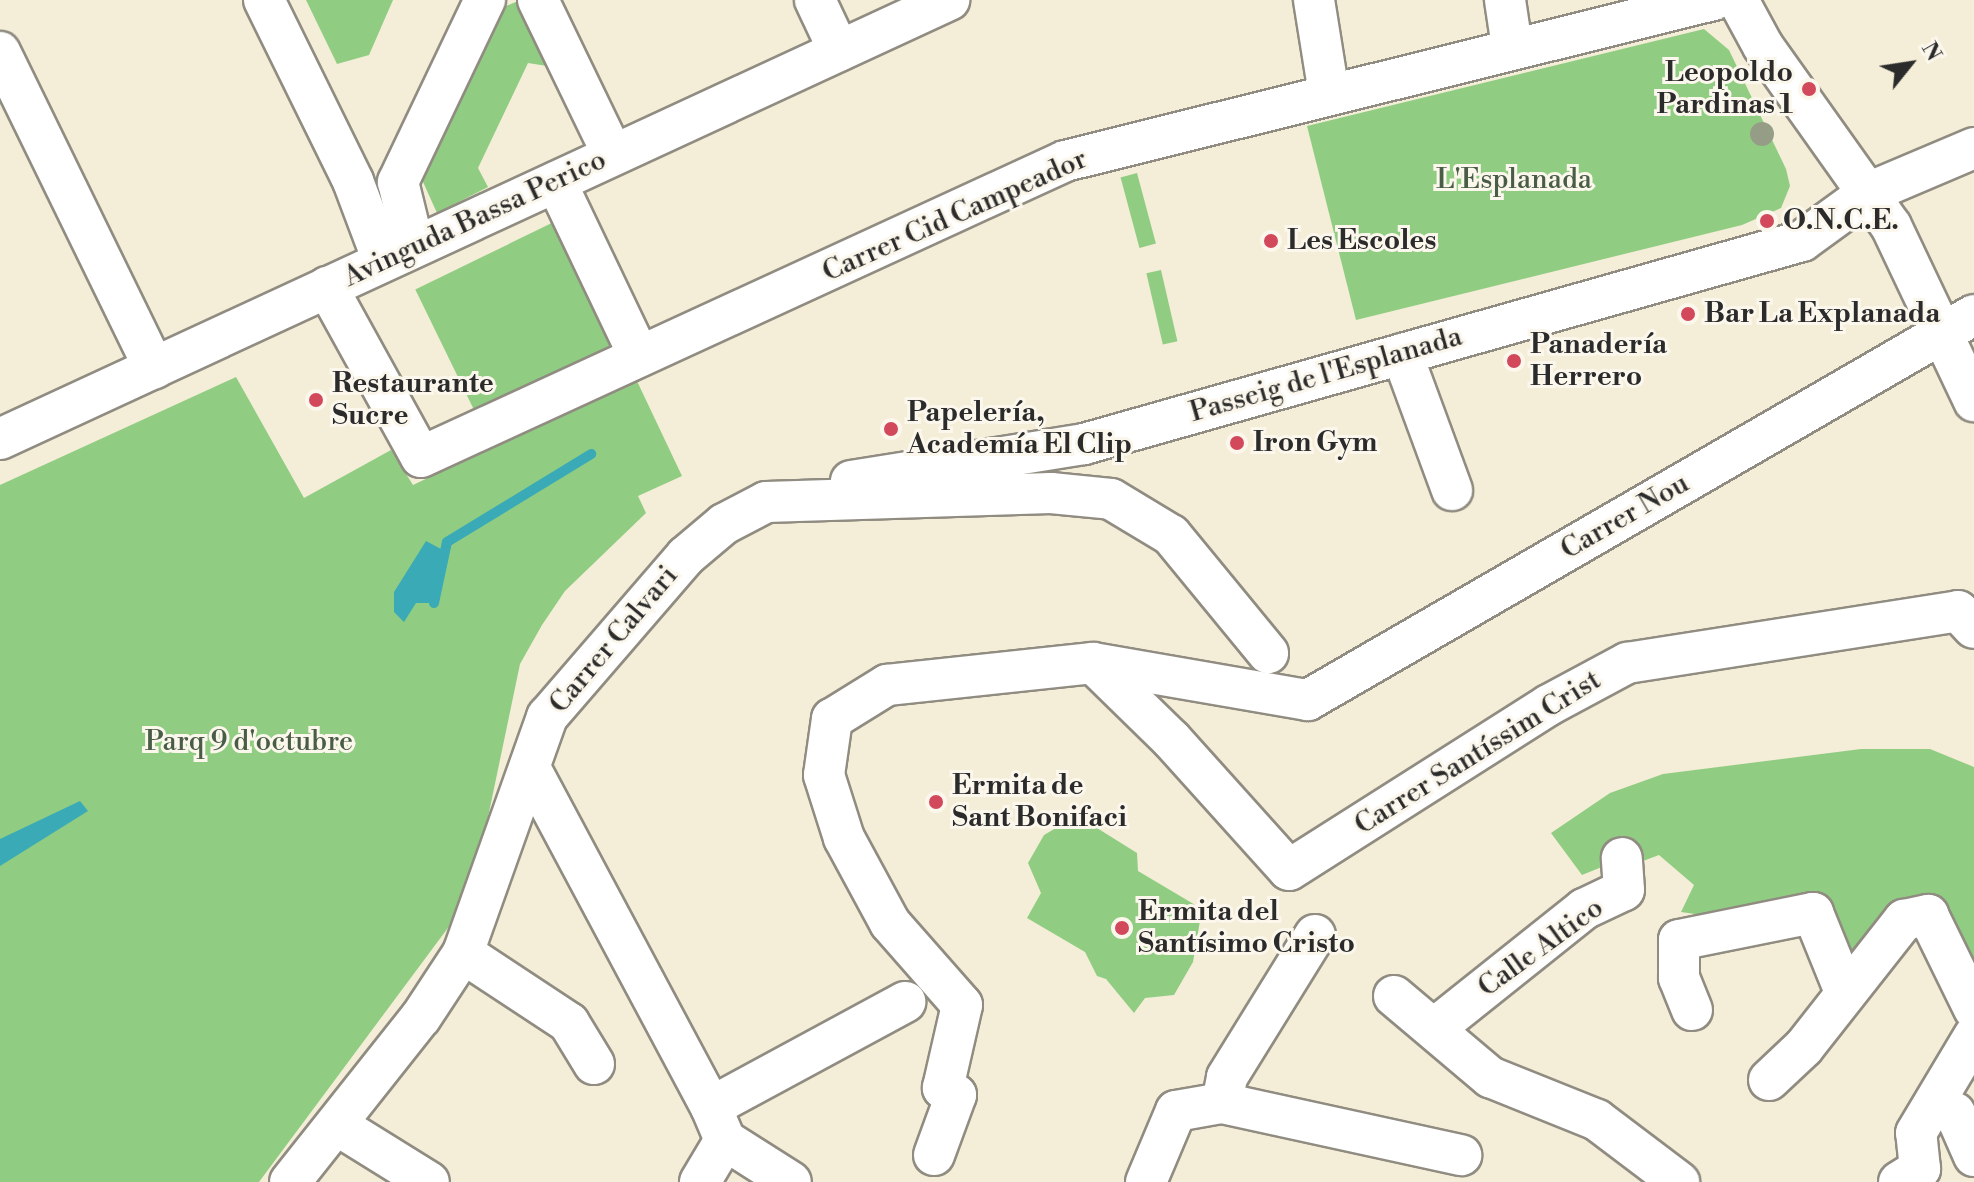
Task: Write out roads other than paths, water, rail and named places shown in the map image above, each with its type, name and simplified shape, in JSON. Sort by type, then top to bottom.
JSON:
[{"type":"street","points":[[264,0],[353,181],[399,254]]},
{"type":"street","points":[[399,254],[398,182],[485,0]]},
{"type":"street","points":[[538,0],[613,155]]},
{"type":"street","points":[[815,0],[839,51]]},
{"type":"street","name":"Avinguda Bassa Perico","points":[[0,439],[949,0]]},
{"type":"street","points":[[1314,0],[1329,94]]},
{"type":"street","points":[[1505,0],[1512,47]]},
{"type":"street","name":"Carrer Cid Campeador","points":[[327,287],[421,457],[1065,161],[1512,47],[1713,0]]},
{"type":"street","points":[[1738,0],[1763,46],[1958,325],[1974,401]]},
{"type":"street","points":[[0,52],[154,368]]},
{"type":"street","name":"Passeig de l'Esplanada","points":[[766,502],[837,484],[1084,444],[1802,241],[1868,193],[1974,148]]},
{"type":"street","points":[[353,181],[398,182]]},
{"type":"street","points":[[556,182],[639,356]]},
{"type":"street","name":"Carrer Nou","points":[[1093,663],[1308,700],[1958,325]]},
{"type":"street","points":[[1402,354],[1452,490]]},
{"type":"street","name":"Carrer Calvari","points":[[290,1182],[337,1125],[463,953],[547,717],[686,556],[724,524],[766,502],[1051,493],[1111,499],[1233,576]]},
{"type":"street","name":"Carrer Calvari","points":[[1171,535],[1268,653]]},
{"type":"street","name":"Carrer Santíssim Crist","points":[[1093,663],[1171,739],[1289,870],[1549,705],[1627,663],[1966,620]]},
{"type":"street","points":[[934,1155],[956,1095],[943,1088],[962,1005],[890,923],[844,838],[824,775],[832,719],[887,685],[953,693],[1093,663]]},
{"type":"street","points":[[530,768],[718,1124],[791,1182]]},
{"type":"street","name":"Calle Altico","points":[[1435,1028],[1584,909],[1624,890],[1622,858]]},
{"type":"street","points":[[1692,1010],[1679,978],[1679,940],[1813,913],[1845,992]]},
{"type":"street","points":[[1769,1080],[1804,1047],[1904,920],[1928,915],[1974,1009]]},
{"type":"street","points":[[1222,1103],[1227,1077],[1315,935]]},
{"type":"street","points":[[463,953],[569,1023],[594,1064]]},
{"type":"street","points":[[1394,996],[1490,1077],[1597,1120],[1679,1182]]},
{"type":"street","points":[[700,1182],[718,1124],[905,1002]]},
{"type":"street","points":[[1915,1178],[1916,1133],[1974,1036]]},
{"type":"street","points":[[1146,1182],[1176,1111],[1222,1103],[1461,1155]]},
{"type":"street","points":[[1955,1113],[1974,1156]]},
{"type":"street","points":[[337,1125],[429,1182]]},
{"type":"water","points":[[426,541],[441,549],[434,603],[416,603],[404,622],[394,612],[394,592]]},
{"type":"water","points":[[80,801],[88,811],[0,866],[0,839]]},
{"type":"waterway","points":[[434,603],[447,542],[591,454]]},
{"type":"place","name":"Leopoldo Pardinas 1","points":[[1809,89]]},
{"type":"place","name":"O.N.C.E.","points":[[1767,221]]},
{"type":"place","name":"Les Escoles","points":[[1271,241]]},
{"type":"place","name":"Bar La Explanada","points":[[1688,314]]},
{"type":"place","name":"Panadería Herrero","points":[[1514,361]]},
{"type":"place","name":"Restaurante Sucre","points":[[316,400]]},
{"type":"place","name":"Papelería, Academía El Clip","points":[[891,429]]},
{"type":"place","name":"Iron Gym","points":[[1237,443]]},
{"type":"place","name":"Ermita de Sant Bonifaci","points":[[936,802]]},
{"type":"place","name":"Ermita del Santísimo Cristo","points":[[1122,928]]},
{"type":"park label","name":"L'Esplanada","points":[[1514,180]]},
{"type":"park label","name":"Parq 9 d'octubre","points":[[249,742]]}]
